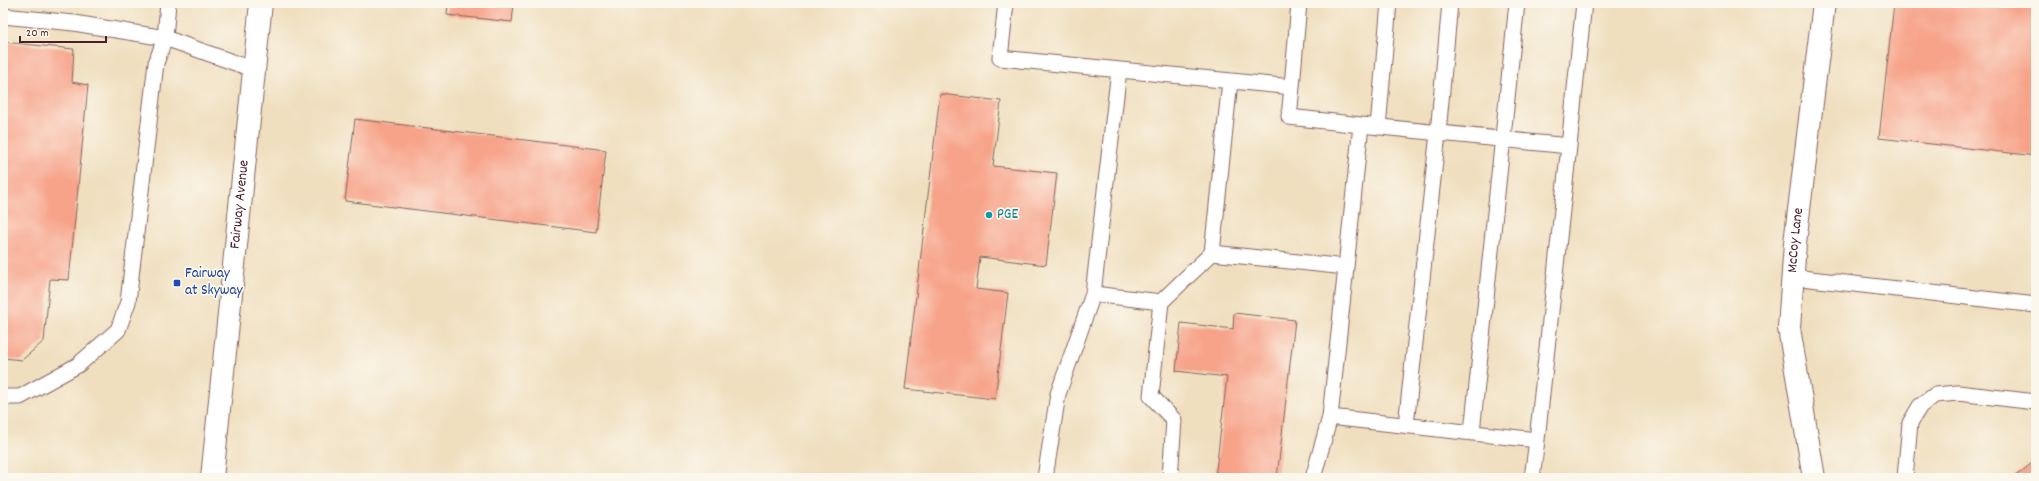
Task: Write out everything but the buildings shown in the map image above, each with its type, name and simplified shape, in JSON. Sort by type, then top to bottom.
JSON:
[{"type":"street","name":"Fairway Avenue","points":[[212,478],[261,3]]},
{"type":"street","name":"McCoy Lane","points":[[1814,478],[1789,328],[1795,243],[1824,3]]},
{"type":"lane","points":[[3,397],[20,397],[78,365],[118,330],[128,302],[156,63],[165,38],[168,3]]},
{"type":"lane","points":[[1006,3],[1000,58],[1292,87]]},
{"type":"lane","points":[[1299,3],[1289,117],[1570,146]]},
{"type":"lane","points":[[1378,127],[1389,3]]},
{"type":"lane","points":[[1406,425],[1438,133],[1450,3]]},
{"type":"lane","points":[[1472,432],[1516,3]]},
{"type":"lane","points":[[1532,478],[1570,146],[1584,3]]},
{"type":"lane","points":[[3,16],[74,23],[165,38],[254,70]]},
{"type":"lane","points":[[1045,478],[1058,394],[1093,294],[1119,70]]},
{"type":"lane","points":[[1170,478],[1174,420],[1151,396],[1161,302],[1212,253],[1230,81]]},
{"type":"lane","points":[[1313,478],[1330,417],[1361,125]]},
{"type":"lane","points":[[1212,253],[1346,267]]},
{"type":"lane","points":[[1793,277],[2036,305]]},
{"type":"lane","points":[[1093,294],[1161,302]]},
{"type":"lane","points":[[1904,478],[1910,423],[1920,406],[1935,395],[1958,393],[2036,402]]},
{"type":"lane","points":[[1330,417],[1537,440]]},
{"type":"place","name":"PGE","points":[[989,215]]},
{"type":"place","name":"Fairway at Skyway","points":[[177,283]]}]
